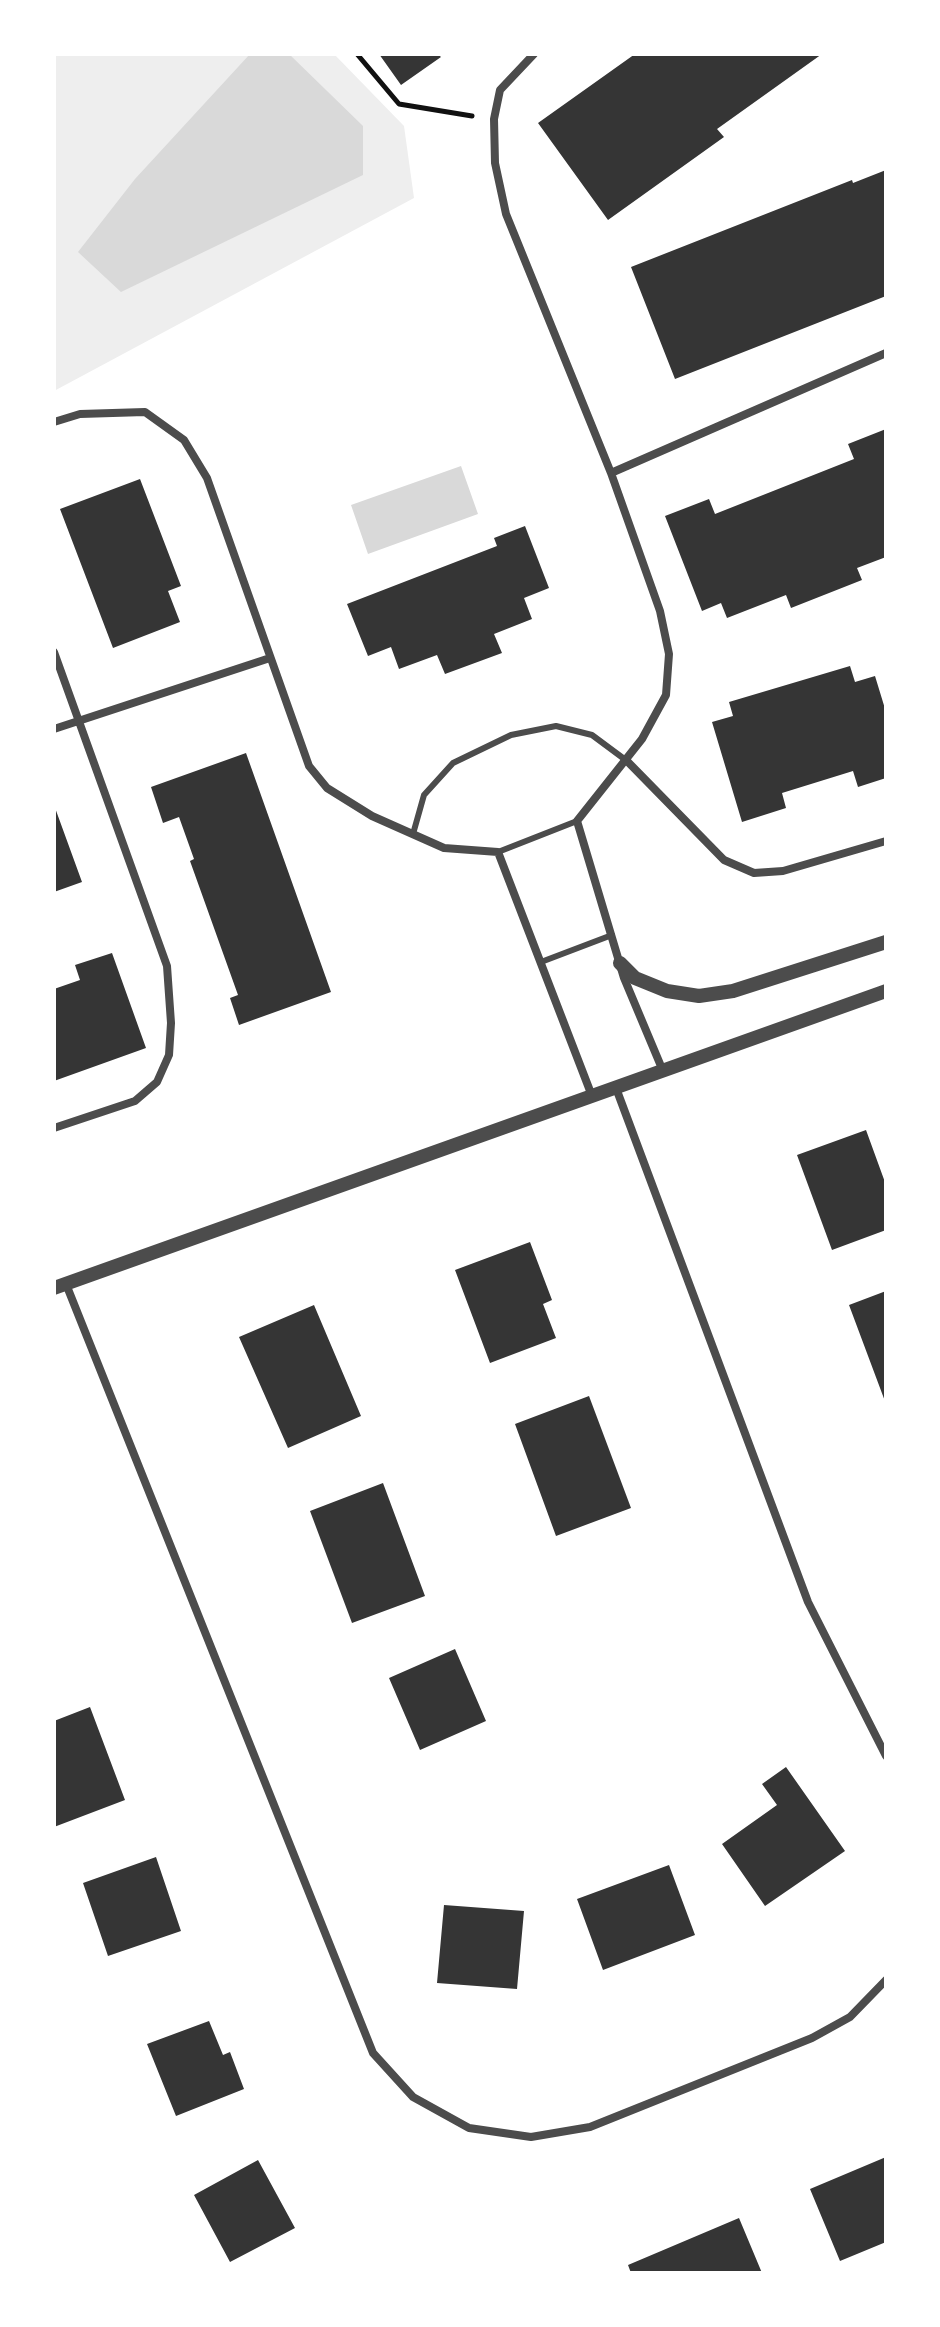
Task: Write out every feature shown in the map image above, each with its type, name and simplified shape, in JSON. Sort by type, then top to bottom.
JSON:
[{"type":"street","points":[[534,54],[500,90],[494,119],[495,163],[506,214],[611,473],[660,611],[669,654],[666,695],[642,739],[577,821],[620,963],[663,1071]]},
{"type":"street","points":[[611,473],[886,353]]},
{"type":"street","points":[[54,422],[80,414],[145,412],[184,440],[207,478],[309,766],[327,788],[372,816],[444,848],[498,852],[592,1096]]},
{"type":"street","points":[[54,652],[167,966],[171,1023],[169,1055],[157,1082],[135,1101],[54,1128]]},
{"type":"street","points":[[54,729],[270,658]]},
{"type":"street","points":[[627,761],[724,860],[754,873],[783,871],[886,841]]},
{"type":"street","points":[[620,963],[635,978],[667,991],[699,996],[733,991],[886,942]]},
{"type":"street","points":[[886,991],[60,1286],[373,2053],[413,2097],[469,2128],[531,2137],[590,2127],[812,2038],[850,2017],[886,1980]]},
{"type":"street","points":[[616,1088],[808,1602],[886,1756]]},
{"type":"lane","points":[[413,834],[424,795],[453,763],[511,735],[556,726],[592,735],[627,761]]},
{"type":"lane","points":[[498,852],[577,821]]},
{"type":"lane","points":[[541,962],[612,935]]},
{"type":"path","points":[[357,54],[399,104],[494,119]]},
{"type":"shaded area","points":[[54,54],[334,54],[404,126],[414,198],[54,391]]},
{"type":"shaded area","points":[[250,54],[289,54],[363,126],[363,175],[121,292],[78,252],[135,179]]},
{"type":"shaded area","points":[[461,466],[478,514],[368,554],[351,505]]},
{"type":"building","points":[[379,54],[438,54],[441,57],[401,85]]},
{"type":"building","points":[[635,54],[822,54],[717,129],[724,137],[608,220],[538,123]]},
{"type":"building","points":[[886,170],[886,296],[675,379],[631,267],[852,180],[853,183]]},
{"type":"building","points":[[886,429],[886,557],[857,568],[862,580],[791,608],[786,595],[727,618],[721,603],[702,611],[665,516],[709,499],[715,514],[854,459],[848,444]]},
{"type":"building","points":[[140,479],[181,586],[168,591],[180,622],[113,648],[60,509]]},
{"type":"building","points":[[525,526],[549,588],[524,598],[532,619],[494,634],[502,653],[445,674],[437,655],[399,669],[391,647],[368,656],[347,604],[497,546],[494,538]]},
{"type":"building","points":[[850,666],[855,682],[875,676],[886,712],[886,778],[858,787],[853,771],[782,793],[786,808],[742,822],[712,722],[733,716],[729,702]]},
{"type":"building","points":[[246,753],[331,992],[239,1025],[230,998],[238,995],[190,861],[194,859],[179,817],[163,823],[151,787]]},
{"type":"building","points":[[54,805],[82,882],[54,892]]},
{"type":"building","points":[[112,953],[146,1048],[54,1081],[54,989],[80,980],[75,965]]},
{"type":"building","points":[[866,1130],[886,1185],[886,1230],[832,1250],[797,1155]]},
{"type":"building","points":[[530,1242],[552,1300],[543,1304],[556,1338],[490,1363],[455,1270]]},
{"type":"building","points":[[886,1291],[886,1404],[849,1305]]},
{"type":"building","points":[[314,1305],[361,1416],[288,1448],[239,1337]]},
{"type":"building","points":[[589,1396],[631,1508],[556,1536],[515,1424]]},
{"type":"building","points":[[383,1483],[425,1596],[352,1623],[310,1511]]},
{"type":"building","points":[[455,1649],[486,1721],[420,1750],[389,1678]]},
{"type":"building","points":[[90,1707],[125,1800],[54,1827],[54,1721]]},
{"type":"building","points":[[786,1767],[845,1851],[765,1906],[722,1844],[777,1805],[762,1784]]},
{"type":"building","points":[[156,1857],[181,1931],[108,1956],[83,1883]]},
{"type":"building","points":[[669,1865],[695,1935],[603,1970],[577,1899]]},
{"type":"building","points":[[444,1905],[524,1911],[517,1989],[437,1983]]},
{"type":"building","points":[[209,2021],[223,2055],[230,2052],[244,2089],[176,2116],[147,2044]]},
{"type":"building","points":[[886,2157],[886,2242],[840,2261],[810,2189]]},
{"type":"building","points":[[258,2160],[295,2228],[230,2262],[194,2195]]},
{"type":"building","points":[[739,2218],[762,2273],[631,2273],[628,2265]]}]
